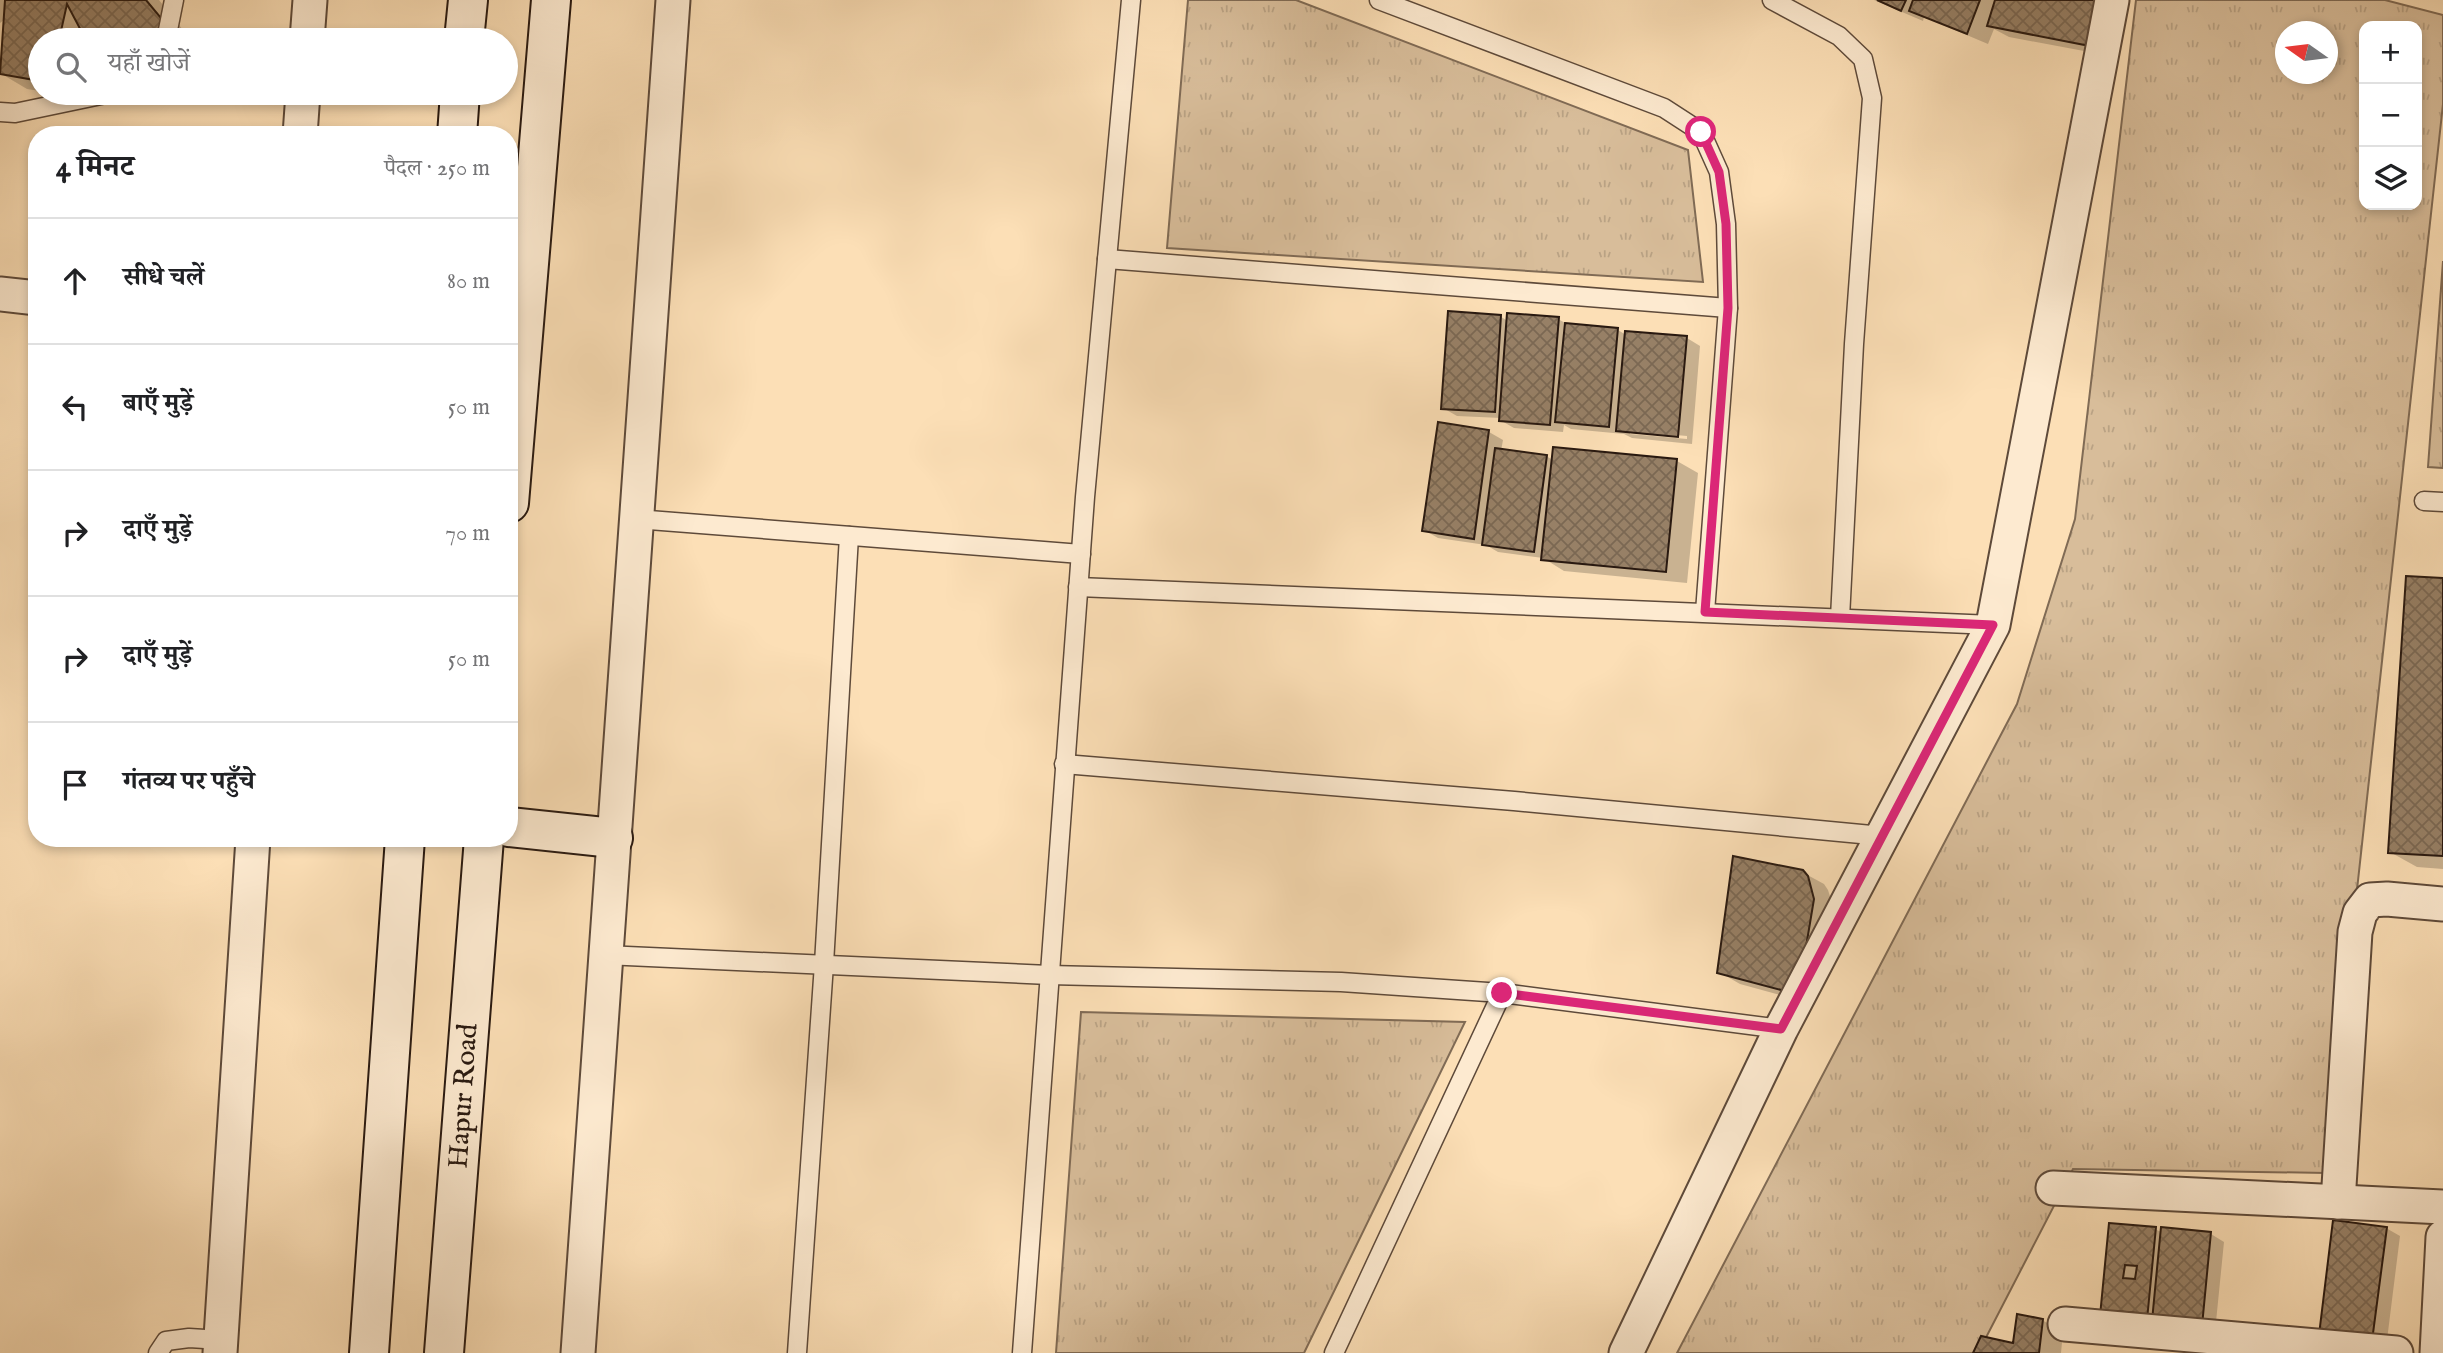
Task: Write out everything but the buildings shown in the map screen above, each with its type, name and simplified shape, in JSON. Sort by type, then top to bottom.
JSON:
[{"type":"main road","points":[[465,28],[468,0]]},
{"type":"main road","points":[[518,326],[551,0]]},
{"type":"main road","points":[[458,126],[459,105]]},
{"type":"main road","points":[[518,828],[613,838]]},
{"type":"main road","points":[[369,1353],[404,847]]},
{"type":"main road","name":"Hapur Road","points":[[444,1353],[483,847]]},
{"type":"street","points":[[308,28],[310,0]]},
{"type":"street","points":[[579,1353],[673,0]]},
{"type":"street","points":[[1626,1353],[1781,1029],[1993,625],[2112,0]]},
{"type":"street","points":[[301,126],[302,105]]},
{"type":"street","points":[[0,294],[28,297]]},
{"type":"street","points":[[221,1346],[252,847]]},
{"type":"street","points":[[2338,1202],[2355,932],[2360,913],[2371,900],[2443,904]]},
{"type":"street","points":[[2053,1188],[2443,1207]]},
{"type":"street","points":[[2437,1353],[2443,1237]]},
{"type":"street","points":[[2065,1324],[2396,1353]]},
{"type":"lane","points":[[168,28],[174,0]]},
{"type":"lane","points":[[1023,1353],[1078,587],[1131,0]]},
{"type":"lane","points":[[1379,0],[1664,108],[1701,132],[1719,172],[1726,224],[1728,308],[1705,612]]},
{"type":"lane","points":[[1772,0],[1839,36],[1863,59],[1872,98],[1854,344],[1840,618]]},
{"type":"lane","points":[[0,112],[15,113],[53,105]]},
{"type":"lane","points":[[1107,259],[1728,308]]},
{"type":"lane","points":[[2424,501],[2443,502]]},
{"type":"lane","points":[[636,519],[1081,554]]},
{"type":"lane","points":[[797,1353],[824,964],[849,536]]},
{"type":"lane","points":[[1078,587],[1993,625]]},
{"type":"lane","points":[[1065,764],[1514,801],[1882,836]]},
{"type":"lane","points":[[605,955],[1049,975],[1341,982],[1502,993],[1781,1029]]},
{"type":"lane","points":[[1334,1353],[1502,993]]},
{"type":"lane","points":[[158,1353],[166,1341],[189,1338],[221,1346]]},
{"type":"green space","points":[[1188,0],[1296,0],[1688,150],[1703,282],[1167,248]]},
{"type":"green space","points":[[2136,0],[2385,0],[2443,15],[2443,104],[2326,1173],[2073,1169],[1978,1353],[1677,1353],[2017,704],[2075,519]]},
{"type":"green space","points":[[2443,261],[2443,468],[2428,467]]},
{"type":"green space","points":[[1081,1012],[1465,1022],[1304,1353],[1056,1353]]},
{"type":"route","points":[[1502,993],[1781,1029],[1993,625],[1705,612],[1728,308],[1726,224],[1719,172],[1701,132]]}]
